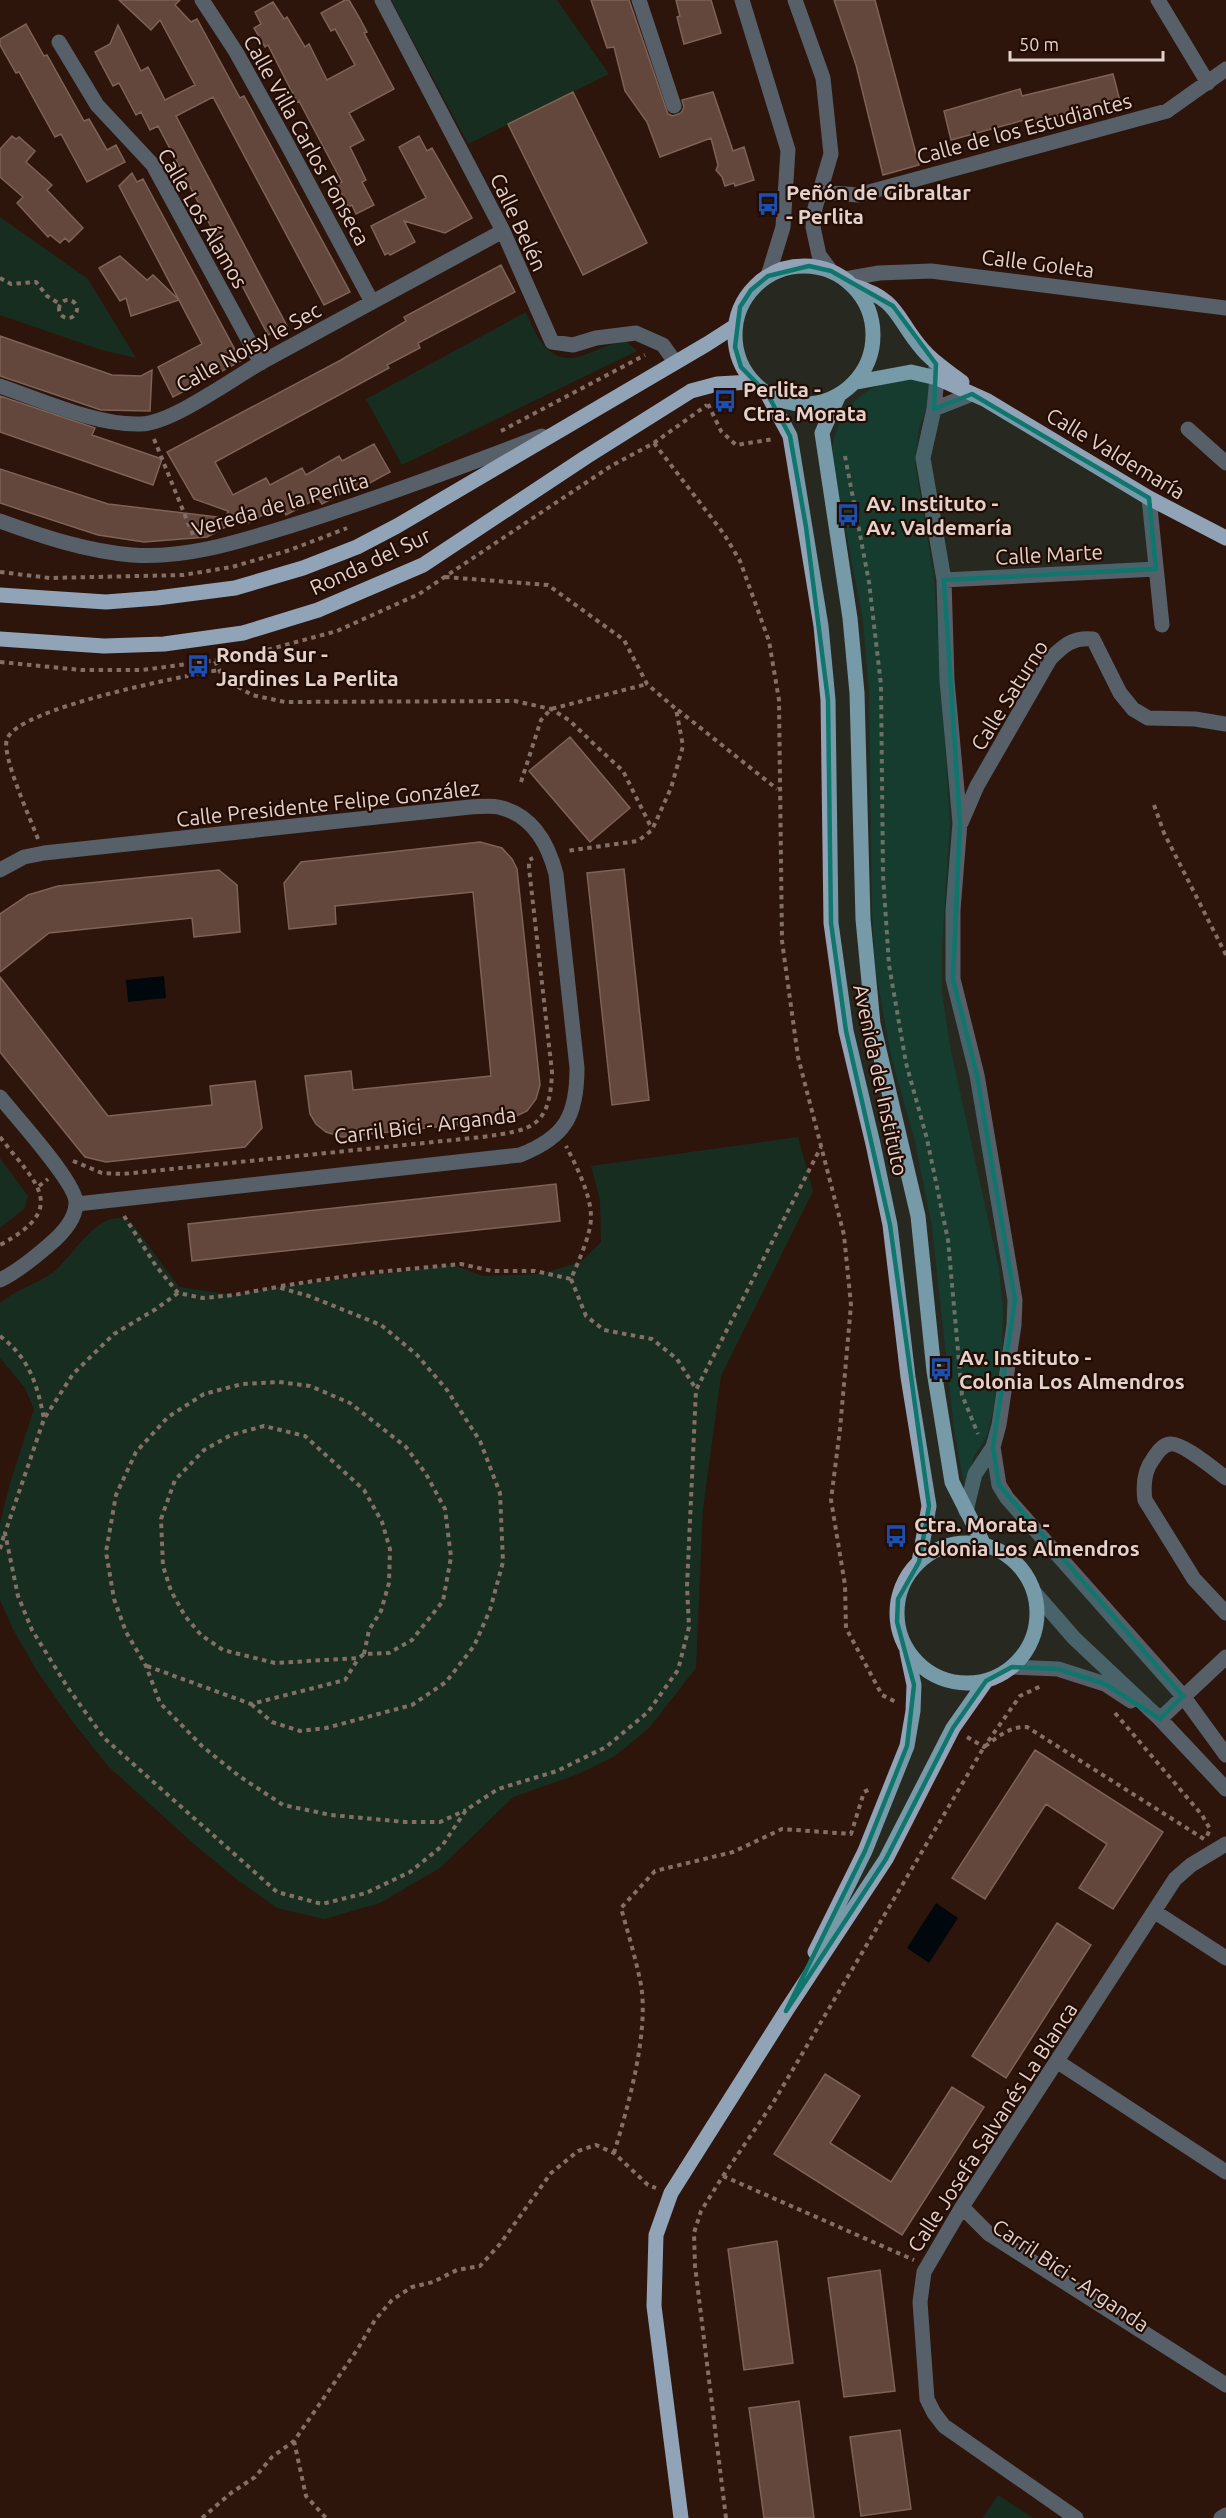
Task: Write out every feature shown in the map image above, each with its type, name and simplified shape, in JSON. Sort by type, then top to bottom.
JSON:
[{"type":"main road","points":[[809,266],[831,271],[849,282],[868,307],[874,331],[871,356],[857,382],[838,397],[815,405],[806,405],[789,404],[768,396],[751,382],[741,367],[735,347],[735,326],[740,307],[752,290],[768,276],[789,267],[809,266]]},
{"type":"main road","name":"Calle Valdemaría","points":[[849,282],[875,292],[893,306],[937,371],[1149,498],[1195,524],[1226,538]]},
{"type":"main road","name":"Ronda del Sur","points":[[0,595],[106,602],[157,598],[247,585],[303,568],[357,547],[735,326]]},
{"type":"main road","name":"Calle Valdemaría","points":[[857,382],[911,372],[937,371]]},
{"type":"main road","name":"Ronda del Sur","points":[[0,639],[104,646],[164,644],[243,633],[318,610],[423,565],[586,457],[691,391],[717,384],[751,382]]},
{"type":"main road","name":"Avenida del Instituto","points":[[768,396],[790,436],[821,626],[828,700],[831,923],[846,1031],[890,1225],[908,1377],[929,1506],[919,1562]]},
{"type":"main road","name":"Avenida del Instituto","points":[[838,397],[822,433],[850,618],[855,671],[863,919],[873,1024],[918,1216],[934,1371],[952,1482],[984,1545]]},
{"type":"main road","points":[[786,2011],[865,1851],[907,1746],[913,1711],[914,1685],[897,1622],[898,1599],[906,1578],[919,1562],[931,1553],[948,1546],[965,1543],[984,1545],[1005,1555],[1022,1570],[1034,1592],[1037,1619],[1029,1646],[1012,1667],[986,1681],[967,1684],[944,1680],[920,1666],[906,1649]]},
{"type":"main road","points":[[681,2518],[654,2306],[656,2235],[671,2193],[786,2011],[886,1859],[953,1728],[986,1681]]},
{"type":"street","name":"Calle Villa Carlos Fonseca","points":[[202,0],[236,52],[372,302]]},
{"type":"street","name":"Calle Belén","points":[[382,0],[503,231],[552,342],[573,345],[596,338],[636,333],[663,345],[675,362]]},
{"type":"street","points":[[639,0],[674,106]]},
{"type":"street","points":[[742,0],[788,150],[783,227],[768,276]]},
{"type":"street","points":[[795,0],[823,78],[831,154],[815,208],[813,226],[819,255],[831,271]]},
{"type":"street","points":[[1158,0],[1208,83]]},
{"type":"street","name":"Calle Los Álamos","points":[[59,42],[97,105],[153,165],[261,363]]},
{"type":"street","name":"Calle de los Estudiantes","points":[[821,192],[858,195],[1167,111],[1226,69]]},
{"type":"street","name":"Calle Noisy le Sec","points":[[0,386],[101,419],[143,425],[174,413],[503,231]]},
{"type":"street","name":"Calle Goleta","points":[[849,282],[879,273],[931,272],[1226,308]]},
{"type":"street","points":[[937,371],[934,409],[923,458],[944,580],[947,680],[960,823],[953,910],[953,979],[977,1075],[1015,1300],[999,1425],[993,1447],[975,1474],[966,1511]]},
{"type":"street","points":[[934,409],[979,397]]},
{"type":"street","name":"Vereda de la Perlita","points":[[0,521],[79,548],[134,555],[198,550],[231,544],[327,515],[426,481],[564,427]]},
{"type":"street","points":[[1188,429],[1226,463]]},
{"type":"street","points":[[1149,498],[1162,625]]},
{"type":"street","name":"Calle Marte","points":[[944,580],[1156,569]]},
{"type":"street","name":"Calle Saturno","points":[[960,823],[977,786],[1050,659],[1064,644],[1080,638],[1093,639],[1120,693],[1133,710],[1148,718],[1195,719],[1226,724]]},
{"type":"street","name":"Calle Presidente Felipe González","points":[[0,870],[24,857],[44,853],[470,807],[498,807],[519,816],[537,830],[550,851],[556,874],[577,1068],[577,1095],[572,1114],[558,1132],[541,1147],[520,1155],[282,1179],[76,1204]]},
{"type":"street","points":[[0,1096],[60,1170],[73,1189],[76,1204],[70,1221],[62,1233],[38,1255],[0,1280]]},
{"type":"street","points":[[1226,1478],[1180,1445],[1170,1444],[1160,1449],[1150,1463],[1144,1490],[1146,1500],[1194,1579],[1226,1613]]},
{"type":"street","points":[[993,1447],[999,1485],[1006,1498],[1183,1696],[1226,1755]]},
{"type":"street","points":[[1034,1592],[1074,1638],[1160,1719],[1226,1789]]},
{"type":"street","points":[[1160,1719],[1226,1657]]},
{"type":"street","points":[[1012,1667],[1058,1669],[1105,1684],[1160,1719]]},
{"type":"street","name":"Calle Josefa Salvanés La Blanca","points":[[1076,2518],[944,2426],[934,2413],[927,2399],[920,2302],[924,2272],[962,2207],[1059,2062],[1175,1878],[1191,1865],[1226,1844]]},
{"type":"street","points":[[1155,1912],[1226,1958]]},
{"type":"street","points":[[1059,2062],[1226,2172]]},
{"type":"street","points":[[962,2207],[989,2234],[1226,2385]]},
{"type":"street","points":[[1221,2518],[1226,2515]]},
{"type":"path","points":[[0,278],[11,284],[36,282],[54,302],[60,304],[67,300],[73,301],[76,312],[73,316],[65,317],[60,312],[60,304]]},
{"type":"path","points":[[147,423],[198,550]]},
{"type":"path","points":[[445,577],[548,585],[624,640],[647,684],[778,790]]},
{"type":"path","points":[[215,661],[223,678],[252,695],[285,702],[515,701],[551,709],[569,720],[623,771],[652,830]]},
{"type":"path","points":[[44,853],[9,763],[6,748],[7,737],[16,728],[47,714],[106,694],[139,685],[219,670]]},
{"type":"path","points":[[521,782],[541,720],[551,709],[647,684]]},
{"type":"path","points":[[550,851],[578,851],[638,841],[652,830],[671,788],[683,746],[676,709]]},
{"type":"path","points":[[1154,805],[1174,853],[1226,955]]},
{"type":"path","name":"Carril Bici - Arganda","points":[[39,1186],[74,1161],[102,1173],[123,1174],[482,1137],[513,1133],[534,1124],[543,1114],[551,1098],[552,1072],[529,860],[550,851]]},
{"type":"path","points":[[558,1132],[580,1172],[591,1217],[584,1247],[571,1279],[586,1316],[604,1330],[652,1339],[677,1359],[696,1390]]},
{"type":"path","points":[[0,1137],[39,1186],[42,1202],[36,1218],[0,1245]]},
{"type":"path","points":[[251,1704],[345,1680],[364,1654],[390,1653],[412,1640],[443,1601],[451,1557],[446,1509],[426,1474],[406,1447],[380,1424],[350,1403],[310,1386],[279,1382],[242,1384],[204,1394],[168,1417],[136,1452],[116,1495],[106,1552],[114,1599],[126,1632],[146,1666],[160,1703],[202,1746],[239,1776],[283,1805],[331,1815],[405,1822],[440,1822],[466,1810],[498,1789],[557,1771],[606,1747],[648,1712],[678,1670],[689,1627],[687,1586],[696,1390],[822,1147]]},
{"type":"path","points":[[117,1200],[125,1219],[177,1293],[203,1298],[234,1296],[367,1273],[461,1264],[492,1270],[535,1271],[571,1279]]},
{"type":"path","points":[[146,1666],[251,1704],[272,1722],[300,1731],[326,1728],[412,1705],[446,1683],[474,1646],[490,1610],[503,1562],[500,1493],[480,1441],[447,1390],[417,1355],[381,1325],[309,1296],[278,1287]]},
{"type":"path","points":[[0,1548],[45,1419],[74,1374],[114,1334],[156,1309],[177,1293]]},
{"type":"path","points":[[0,1336],[16,1348],[38,1385],[45,1419]]},
{"type":"path","points":[[359,1658],[275,1663],[223,1650],[201,1635],[185,1616],[171,1591],[163,1566],[161,1519],[175,1480],[204,1450],[231,1435],[264,1426],[305,1436],[364,1490],[382,1522],[390,1549],[389,1583],[381,1611],[369,1630],[364,1654]]},
{"type":"path","points":[[4,1533],[18,1596],[32,1630],[68,1688],[104,1737],[277,1892],[322,1904],[366,1893],[410,1872],[442,1846],[466,1810]]},
{"type":"path","points":[[1108,1706],[1202,1815],[1210,1829],[1206,1839]]},
{"type":"path","points":[[726,2518],[701,2319],[694,2233],[701,2211],[773,2103],[984,1747],[1001,1734],[1018,1726],[1027,1727],[1206,1839],[1211,1854]]},
{"type":"path","points":[[615,2153],[632,2082],[641,2028],[641,1986],[621,1908],[655,1871],[734,1852],[782,1829],[851,1834],[864,1792],[896,1775]]},
{"type":"path","points":[[202,2518],[231,2493],[255,2477],[272,2457],[294,2440],[357,2350],[375,2320],[392,2300],[412,2287],[433,2282],[457,2270],[480,2266],[500,2244],[551,2173],[578,2151],[596,2145],[615,2153],[648,2185],[671,2193]]},
{"type":"path","points":[[723,2176],[928,2266]]},
{"type":"path","points":[[294,2440],[306,2496],[326,2518]]},
{"type":"highlighted area","points":[[809,266],[831,271],[893,306],[936,364],[934,409],[972,394],[1149,498],[1156,569],[944,580],[960,823],[953,979],[977,1075],[1015,1300],[993,1447],[999,1485],[1183,1696],[1160,1719],[1105,1684],[1058,1669],[1012,1667],[986,1681],[953,1728],[886,1859],[786,2011],[865,1851],[907,1746],[914,1685],[897,1622],[898,1599],[919,1562],[929,1506],[890,1225],[846,1031],[831,923],[828,700],[806,527],[790,436],[768,395],[741,367],[735,347],[740,307],[751,290],[768,276]]},
{"type":"green space","points":[[391,0],[557,0],[609,74],[468,144]]},
{"type":"green space","points":[[0,217],[88,279],[136,358],[102,350],[0,315]]},
{"type":"green space","points":[[526,312],[545,347],[560,357],[581,356],[626,341],[637,351],[402,465],[366,399]]},
{"type":"green space","points":[[910,379],[929,382],[930,399],[919,428],[915,464],[934,578],[950,823],[942,948],[942,993],[950,1046],[999,1269],[1003,1310],[1002,1347],[994,1407],[987,1436],[974,1456],[967,1484],[964,1485],[954,1428],[932,1227],[914,1138],[891,1056],[875,967],[869,693],[863,621],[832,457],[839,423],[852,404],[871,389],[882,384]]},
{"type":"green space","points":[[798,1137],[813,1191],[721,1376],[703,1509],[696,1668],[649,1728],[615,1756],[576,1775],[513,1797],[440,1868],[380,1903],[324,1919],[277,1908],[195,1845],[109,1767],[72,1721],[37,1671],[13,1629],[0,1600],[0,1523],[10,1483],[34,1409],[25,1388],[0,1358],[0,1303],[52,1273],[99,1225],[121,1218],[132,1223],[179,1287],[234,1295],[278,1287],[453,1265],[483,1276],[540,1274],[581,1262],[601,1242],[600,1200],[591,1166]]},
{"type":"green space","points":[[0,1158],[28,1196],[24,1209],[0,1228]]},
{"type":"green space","points":[[998,2495],[1033,2518],[983,2518]]},
{"type":"shaded area","points":[[164,976],[166,998],[128,1002],[126,980]]},
{"type":"shaded area","points":[[936,1903],[958,1918],[929,1963],[907,1948]]},
{"type":"building","points":[[119,0],[180,0],[175,5],[191,22],[197,19],[240,98],[244,96],[350,292],[324,305],[213,97],[176,116],[287,326],[268,335],[158,126],[150,130],[141,112],[136,115],[119,83],[113,86],[95,52],[110,44],[118,25],[141,71],[148,67],[165,100],[195,85],[160,20],[151,30]]},
{"type":"building","points":[[349,0],[359,17],[367,32],[364,33],[394,89],[349,113],[364,140],[350,147],[366,180],[362,182],[374,205],[356,214],[352,205],[348,207],[337,184],[342,182],[299,101],[297,102],[268,45],[265,47],[254,28],[261,24],[255,12],[273,2],[284,19],[287,17],[305,47],[309,44],[327,80],[355,65],[335,29],[331,31],[321,13]]},
{"type":"building","points":[[591,0],[629,0],[668,114],[673,116],[681,113],[684,107],[682,100],[713,92],[733,151],[744,147],[754,180],[735,186],[734,183],[725,186],[716,170],[718,165],[711,138],[660,157],[647,122],[625,91],[614,47],[607,48]]},
{"type":"building","points":[[676,0],[711,0],[721,33],[684,44],[677,17],[680,16]]},
{"type":"building","points":[[834,0],[875,0],[919,165],[883,175],[856,65]]},
{"type":"building","points":[[26,24],[44,56],[47,55],[84,121],[89,119],[107,150],[116,145],[125,162],[87,182],[61,134],[55,137],[19,72],[16,73],[0,45],[0,39]]},
{"type":"building","points":[[1113,74],[1120,101],[1028,123],[1028,119],[951,140],[944,111],[1020,89],[1022,96]]},
{"type":"building","points":[[573,92],[647,243],[583,275],[508,124]]},
{"type":"building","points":[[12,136],[16,139],[19,137],[35,151],[26,162],[52,185],[47,190],[83,228],[69,242],[65,238],[60,243],[50,235],[48,237],[17,203],[23,197],[0,177],[0,149]]},
{"type":"building","points":[[419,136],[427,151],[432,148],[472,218],[445,233],[404,221],[415,242],[390,255],[388,253],[385,255],[371,226],[426,198],[399,147]]},
{"type":"building","points":[[132,173],[137,182],[143,179],[241,361],[173,397],[158,367],[202,344],[119,186]]},
{"type":"building","points":[[120,256],[147,280],[153,275],[179,300],[131,316],[126,298],[120,301],[99,268]]},
{"type":"building","points":[[501,265],[515,292],[418,343],[420,348],[387,365],[389,368],[215,462],[233,495],[266,478],[270,485],[302,468],[306,475],[339,456],[342,461],[374,444],[390,472],[357,490],[355,486],[322,504],[318,498],[286,515],[281,505],[248,523],[244,517],[207,537],[144,542],[98,535],[0,503],[0,469],[108,504],[226,518],[228,511],[194,499],[167,452],[341,360],[406,321],[404,317]]},
{"type":"building","points":[[0,336],[112,375],[141,376],[152,370],[150,411],[101,410],[0,376]]},
{"type":"building","points":[[0,396],[95,428],[92,435],[162,459],[153,485],[0,432]]},
{"type":"building","points":[[570,737],[630,808],[590,842],[529,771]]},
{"type":"building","points":[[480,842],[502,848],[517,869],[540,1085],[536,1099],[527,1111],[502,1120],[342,1137],[326,1132],[316,1124],[310,1114],[305,1076],[351,1071],[353,1090],[491,1076],[473,892],[335,906],[336,924],[289,929],[284,883],[301,862]]},
{"type":"building","points":[[624,869],[649,1100],[612,1105],[587,873]]},
{"type":"building","points":[[219,870],[237,885],[240,932],[194,937],[192,918],[49,933],[0,972],[0,914],[28,895],[58,886]]},
{"type":"building","points":[[0,977],[108,1116],[212,1105],[210,1086],[255,1081],[262,1128],[245,1147],[106,1162],[85,1157],[0,1052]]},
{"type":"building","points":[[556,1184],[560,1221],[192,1261],[188,1224]]},
{"type":"building","points":[[1035,1750],[1163,1832],[1113,1909],[1079,1888],[1107,1844],[1046,1804],[985,1899],[952,1878]]},
{"type":"building","points":[[1057,1923],[1091,1945],[1006,2078],[972,2056]]},
{"type":"building","points":[[825,2074],[860,2096],[830,2143],[891,2182],[952,2087],[984,2107],[902,2235],[774,2154]]},
{"type":"building","points":[[777,2241],[793,2363],[744,2370],[728,2249]]},
{"type":"building","points":[[880,2270],[895,2391],[844,2397],[828,2278]]},
{"type":"building","points":[[799,2401],[814,2518],[764,2518],[749,2408]]},
{"type":"building","points":[[900,2430],[911,2509],[861,2516],[850,2437]]},
{"type":"place","name":"Peñón de Gibraltar - Perlita","points":[[768,204]]},
{"type":"place","name":"Perlita - Ctra. Morata","points":[[725,401]]},
{"type":"place","name":"Av. Instituto - Av. Valdemaría","points":[[848,515]]},
{"type":"place","name":"Ronda Sur - Jardines La Perlita","points":[[198,666]]},
{"type":"place","name":"Av. Instituto - Colonia Los Almendros","points":[[941,1369]]},
{"type":"place","name":"Ctra. Morata - Colonia Los Almendros","points":[[896,1536]]}]
